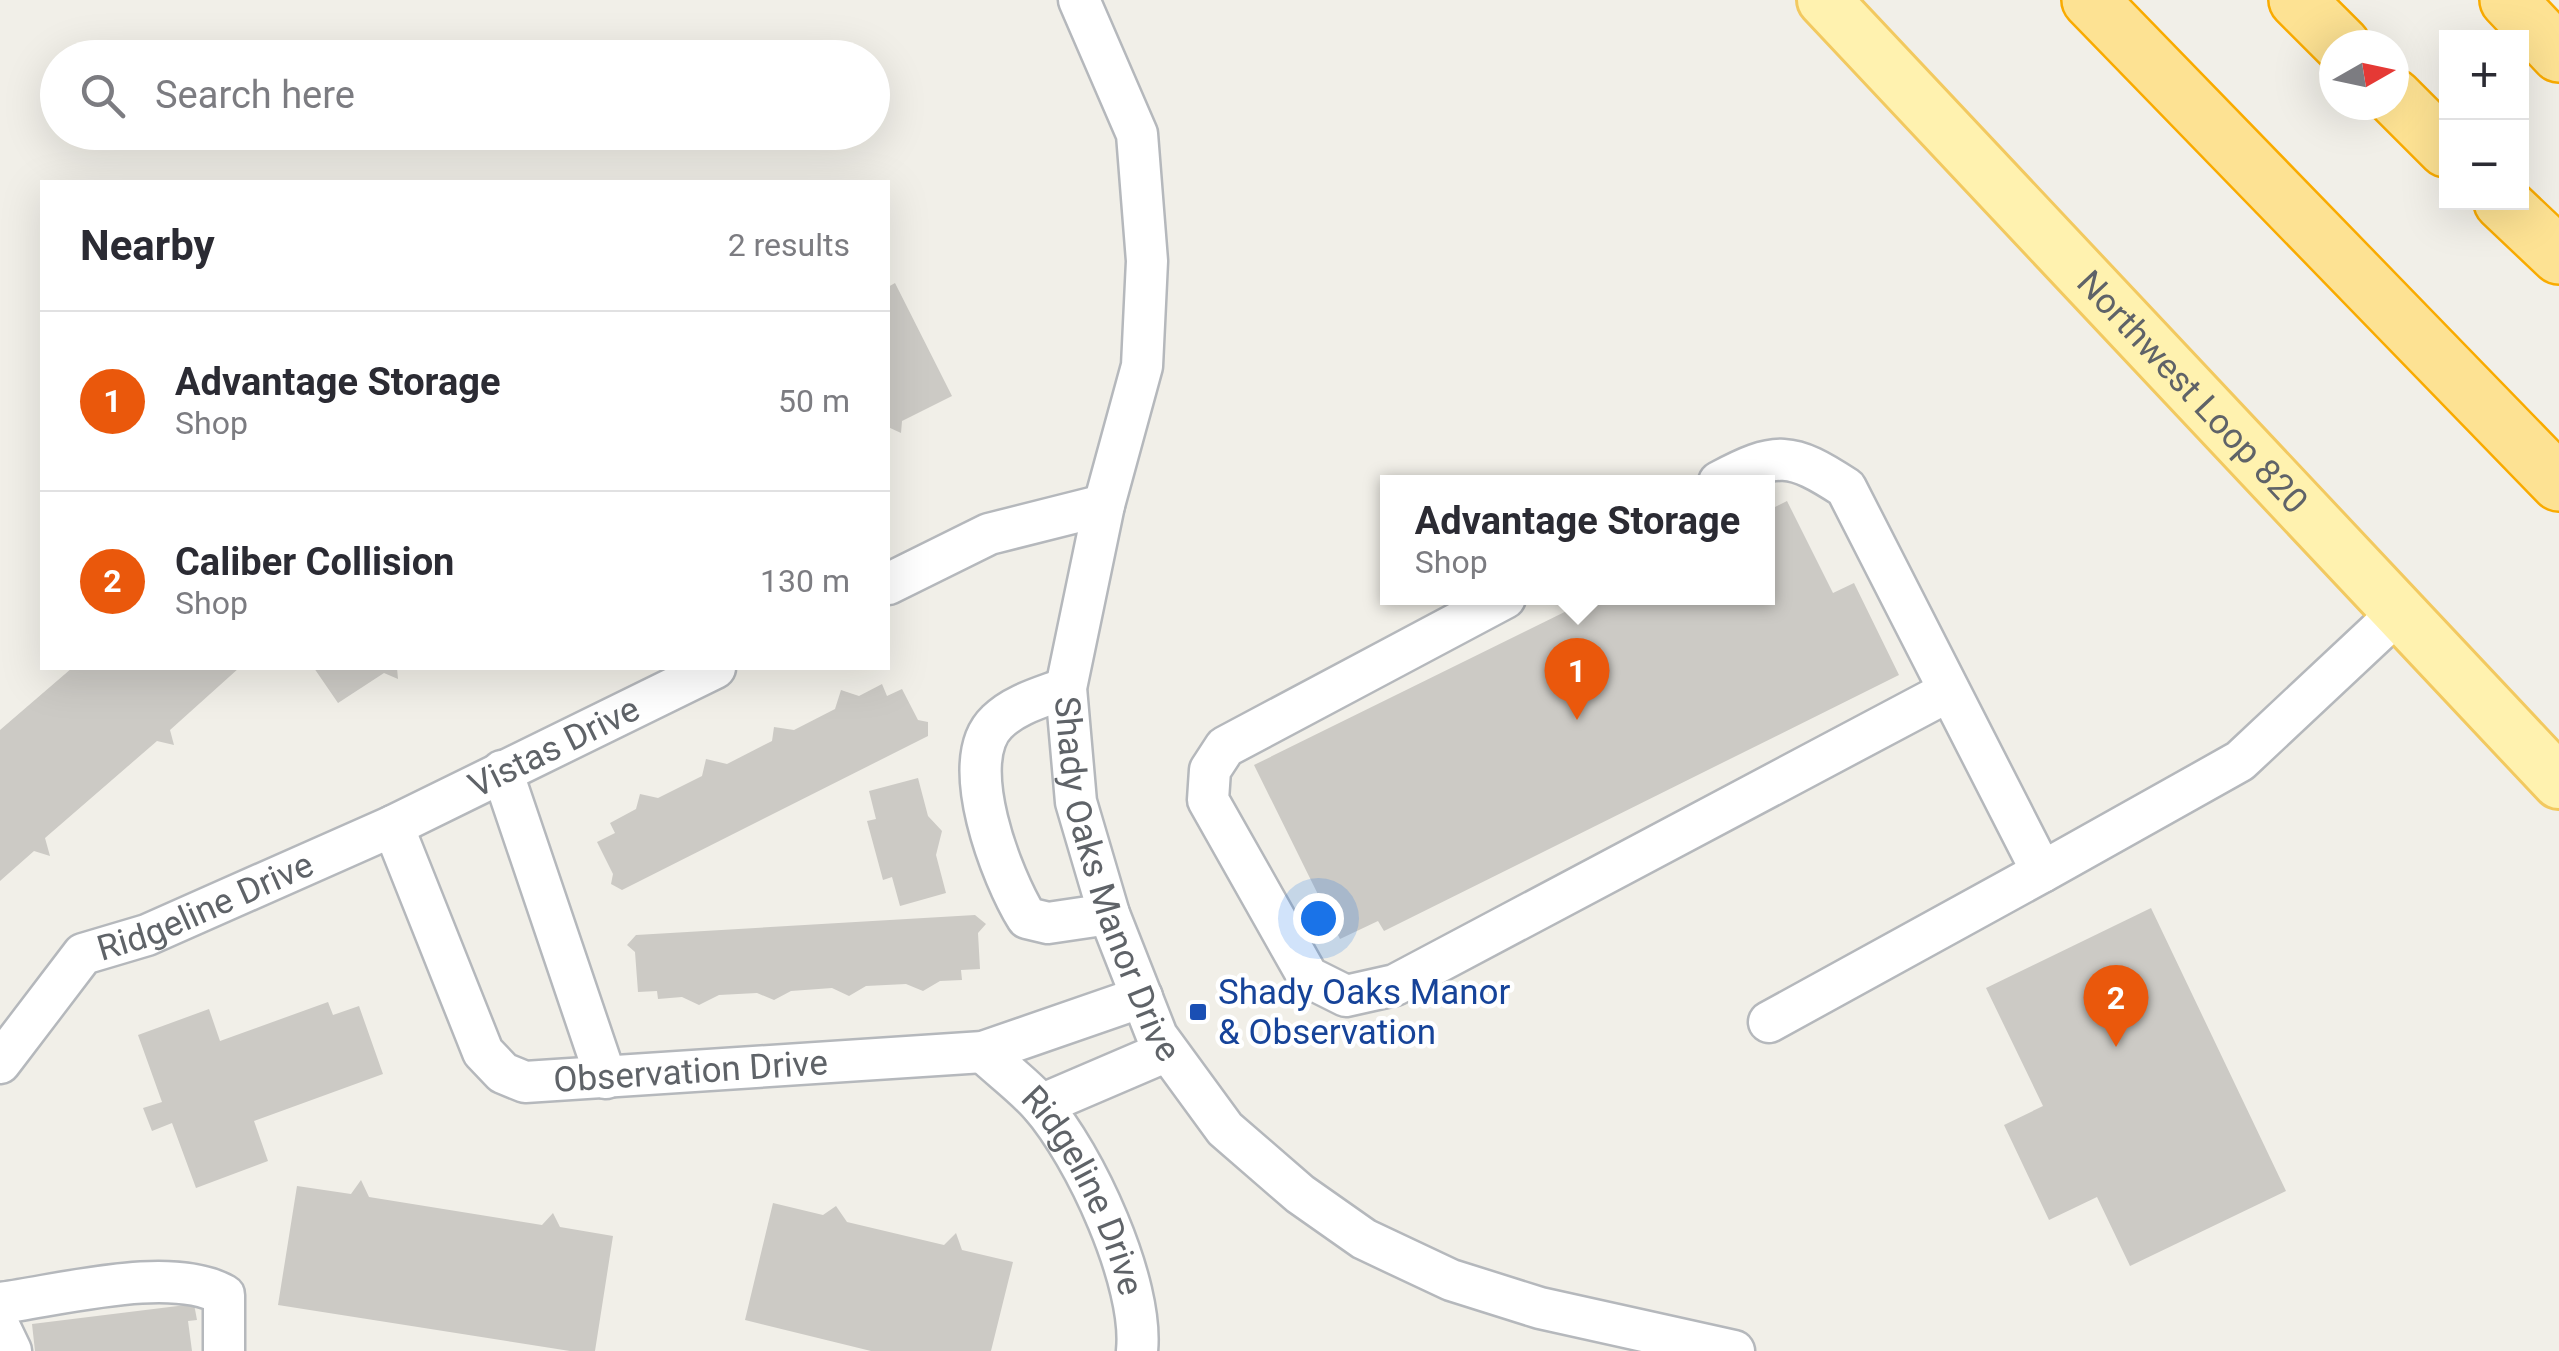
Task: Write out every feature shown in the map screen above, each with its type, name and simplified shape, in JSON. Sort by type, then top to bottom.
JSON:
[{"type":"highway","points":[[2090,0],[2559,483]]},
{"type":"highway","points":[[2298,0],[2327,30]]},
{"type":"highway","points":[[2508,0],[2559,54]]},
{"type":"highway","points":[[2409,112],[2439,143]]},
{"type":"highway","points":[[2510,210],[2559,256]]},
{"type":"main road","name":"Northwest Loop 820","points":[[1824,0],[2559,782]]},
{"type":"street","name":"Shady Oaks Manor Drive","points":[[1079,0],[1137,134],[1148,261],[1142,366],[1104,504],[1066,688],[1076,802],[1109,914],[1157,1036],[1225,1129],[1300,1194],[1364,1239],[1451,1280],[1540,1308],[1734,1351]]},
{"type":"street","points":[[1732,475],[1757,462],[1804,461],[1846,488],[2042,872]]},
{"type":"street","points":[[890,583],[989,534],[1104,504]]},
{"type":"street","points":[[1491,605],[1225,747],[1210,770],[1208,800],[1308,977],[1346,996],[1396,984],[1949,691]]},
{"type":"street","points":[[1769,1022],[2240,762],[2400,612]]},
{"type":"street","name":"Vistas Drive","points":[[393,826],[712,670]]},
{"type":"street","points":[[1066,688],[1019,707],[994,724],[980,760],[982,799],[1013,895],[1028,918],[1048,923],[1109,914]]},
{"type":"street","points":[[502,771],[606,1078]]},
{"type":"street","name":"Ridgeline Drive","points":[[0,1062],[83,954],[146,935],[393,826]]},
{"type":"street","name":"Observation Drive","points":[[393,826],[484,1052],[502,1072],[525,1082],[983,1052],[1142,997]]},
{"type":"street","points":[[1041,1105],[1168,1051]]},
{"type":"street","name":"Ridgeline Drive","points":[[983,1052],[1041,1105],[1074,1156],[1122,1252],[1140,1326],[1137,1351]]},
{"type":"street","points":[[0,1304],[139,1284],[204,1284],[224,1295],[224,1351]]},
{"type":"street","points":[[0,1328],[12,1351]]},
{"type":"building","points":[[895,283],[952,396],[902,421],[901,433],[890,428],[890,286]]},
{"type":"building","points":[[1787,501],[1833,593],[1854,583],[1899,675],[1384,931],[1378,921],[1340,939],[1254,765],[1579,605],[1775,605],[1775,507]]},
{"type":"building","points":[[70,670],[237,670],[170,730],[174,745],[157,741],[45,838],[50,856],[34,851],[0,881],[0,730]]},
{"type":"building","points":[[315,670],[397,670],[398,679],[384,673],[338,703]]},
{"type":"building","points":[[882,684],[887,696],[902,689],[918,720],[928,722],[928,736],[622,890],[611,884],[613,874],[597,842],[615,833],[610,823],[636,809],[640,794],[658,798],[702,776],[706,759],[727,764],[772,741],[774,727],[794,730],[835,709],[841,690],[859,696]]},
{"type":"building","points":[[918,778],[928,816],[942,831],[936,855],[946,893],[900,906],[892,877],[883,880],[867,821],[876,819],[869,791]]},
{"type":"building","points":[[2151,908],[2286,1191],[2130,1266],[2097,1197],[2049,1220],[2004,1125],[2043,1106],[1986,988]]},
{"type":"building","points":[[975,915],[986,924],[978,933],[980,969],[961,970],[962,980],[940,981],[923,991],[906,984],[866,986],[849,996],[832,988],[791,991],[774,1000],[757,993],[719,995],[699,1005],[682,997],[658,999],[657,991],[638,992],[635,952],[627,945],[636,935]]},
{"type":"building","points":[[328,1002],[333,1015],[359,1006],[383,1074],[254,1121],[268,1161],[196,1188],[172,1123],[152,1131],[143,1108],[162,1102],[138,1035],[209,1009],[220,1041]]},
{"type":"building","points":[[361,1180],[369,1197],[542,1225],[553,1213],[560,1227],[613,1236],[595,1351],[570,1351],[278,1305],[297,1186],[351,1194]]},
{"type":"building","points":[[773,1203],[823,1215],[836,1206],[847,1222],[944,1245],[956,1233],[962,1250],[1013,1262],[991,1351],[871,1351],[745,1320]]},
{"type":"building","points":[[194,1304],[197,1320],[188,1321],[192,1351],[35,1351],[32,1324]]},
{"type":"place","name":"Advantage Storage","points":[[1577,720]]},
{"type":"place","name":"Shady Oaks Manor & Observation","points":[[1198,1012]]},
{"type":"place","name":"Caliber Collision","points":[[2116,1047]]}]
